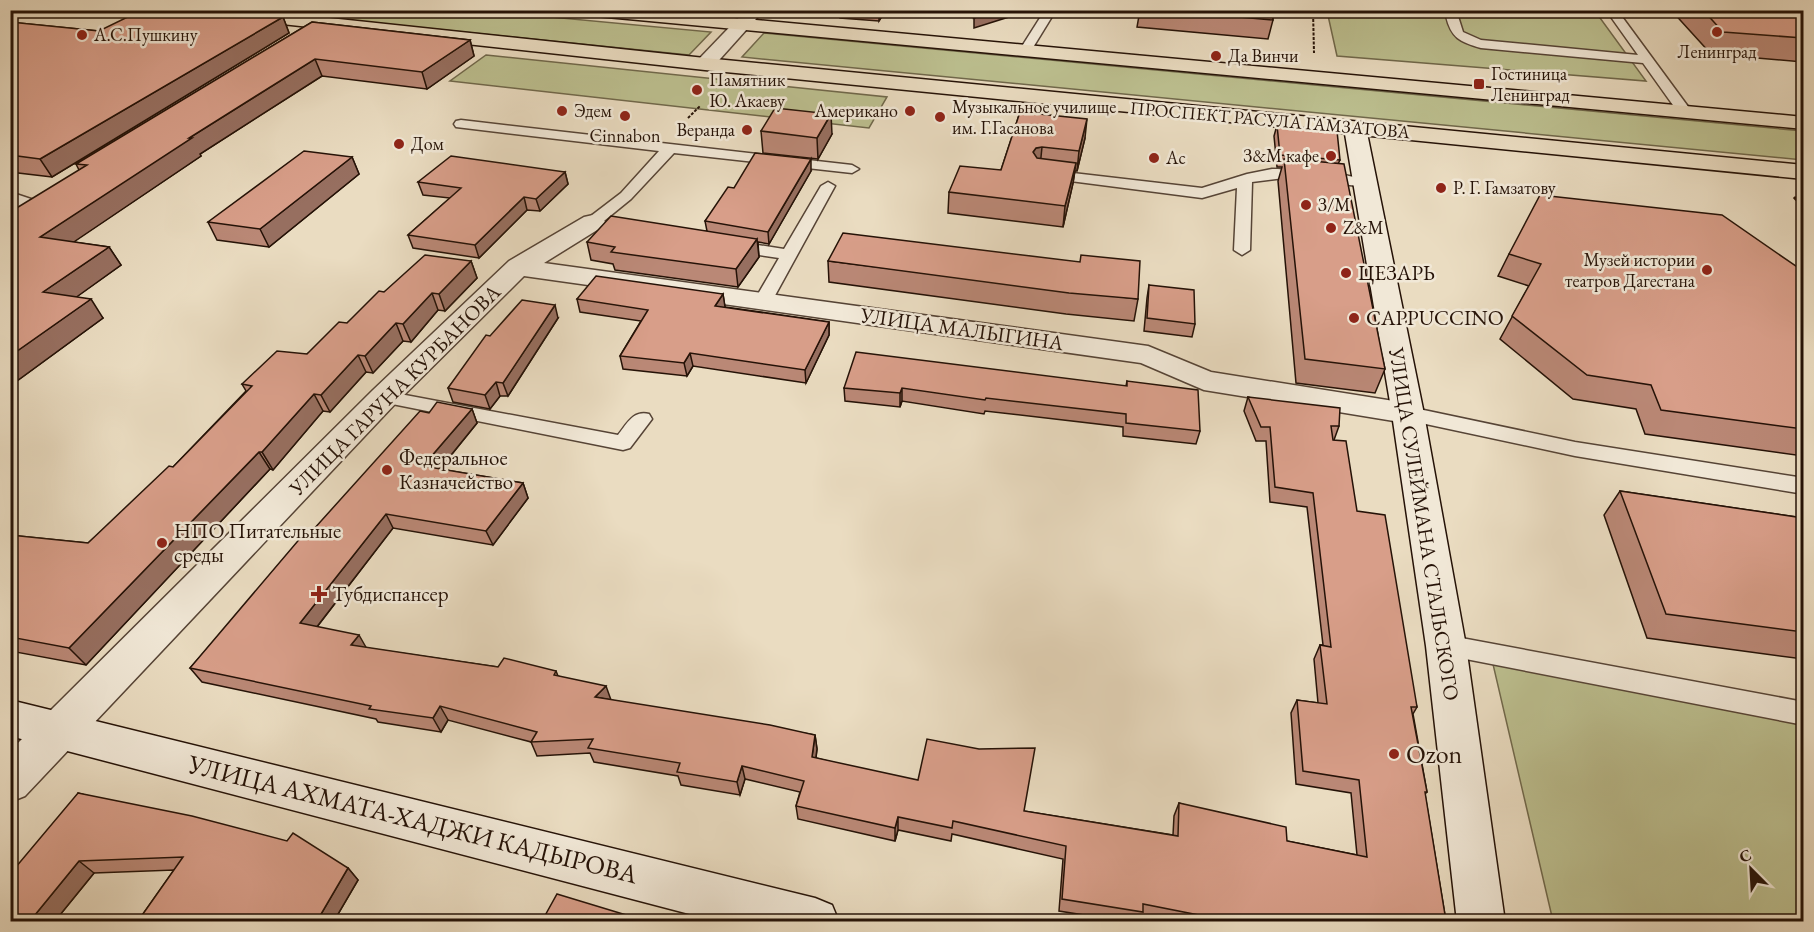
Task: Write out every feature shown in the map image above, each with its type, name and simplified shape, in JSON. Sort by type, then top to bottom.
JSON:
[{"type":"main road","name":"ПРОСПЕКТ РАСУЛА ГАМЗАТОВА","points":[[199,10],[705,64],[1803,172]]},
{"type":"main road","points":[[585,10],[1803,123]]},
{"type":"main road","points":[[705,64],[756,10]]},
{"type":"main road","points":[[290,43],[325,23]]},
{"type":"main road","name":"УЛИЦА СУЛЕЙМАНА СТАЛЬСКОГО","points":[[1352,128],[1359,182],[1404,413],[1439,644],[1469,921]]},
{"type":"main road","name":"УЛИЦА СУЛЕЙМАНА СТАЛЬСКОГО","points":[[1352,128],[1446,646],[1481,921]]},
{"type":"main road","name":"УЛИЦА ГАРУНА КУРБАНОВА","points":[[10,782],[384,397],[518,267],[604,224]]},
{"type":"main road","name":"УЛИЦА МАЛЫГИНА","points":[[518,267],[1148,355],[1204,380],[1404,413]]},
{"type":"main road","name":"УЛИЦА АХМАТА-ХАДЖИ КАДЫРОВА","points":[[10,718],[815,921]]},
{"type":"lane","points":[[1025,51],[1051,10]]},
{"type":"lane","points":[[1412,10],[1450,12],[1456,34],[1464,40],[1481,44],[1647,60]]},
{"type":"lane","points":[[1611,10],[1685,112]]},
{"type":"lane","points":[[461,124],[852,169]]},
{"type":"lane","points":[[604,224],[670,148]]},
{"type":"lane","points":[[1040,173],[1202,193],[1276,173],[1359,182]]},
{"type":"lane","points":[[1242,250],[1245,180]]},
{"type":"lane","points":[[763,301],[828,186]]},
{"type":"lane","points":[[720,244],[789,255]]},
{"type":"lane","points":[[384,397],[623,443],[642,419]]},
{"type":"lane","points":[[1404,413],[1575,449],[1803,486]]},
{"type":"lane","points":[[1439,644],[1803,714]]},
{"type":"path","points":[[1313,10],[1314,78]]},
{"type":"path","points":[[688,118],[700,106]]},
{"type":"green space","points":[[260,11],[488,11],[711,32],[689,55]]},
{"type":"green space","points":[[1327,11],[1595,11],[1646,81],[1337,56]]},
{"type":"green space","points":[[764,33],[1803,131],[1803,160],[742,57]]},
{"type":"green space","points":[[486,55],[887,97],[869,128],[450,81]]},
{"type":"green space","points":[[1492,660],[1803,714],[1803,921],[1553,921]]},
{"type":"building","points":[[142,10],[211,10],[283,17],[40,159],[10,155],[10,22],[99,31]]},
{"type":"building","points":[[979,10],[998,10],[974,18]]},
{"type":"building","points":[[1163,10],[1272,10],[1273,20]]},
{"type":"building","points":[[1703,10],[1803,10],[1803,38],[1723,32]]},
{"type":"building","points":[[312,22],[470,40],[422,72],[315,59],[189,138],[192,138],[40,237],[109,247],[43,292],[91,299],[10,356],[10,212],[87,165],[76,164]]},
{"type":"building","points":[[775,108],[831,114],[817,138],[761,131]]},
{"type":"building","points":[[1020,112],[1087,119],[1079,151],[1042,147],[1036,148],[1033,152],[1037,158],[1076,163],[1065,206],[949,192],[960,166],[1001,170]]},
{"type":"building","points":[[1277,125],[1337,131],[1340,160],[1280,155]]},
{"type":"building","points":[[304,151],[352,157],[260,229],[208,222]]},
{"type":"building","points":[[755,153],[811,159],[768,232],[705,221],[728,187],[734,188]]},
{"type":"building","points":[[451,156],[565,172],[536,199],[524,197],[475,245],[408,235],[461,188],[418,182]]},
{"type":"building","points":[[1284,159],[1344,164],[1385,369],[1305,359]]},
{"type":"building","points":[[1540,195],[1722,215],[1803,271],[1803,429],[1661,410],[1651,385],[1587,375],[1512,316],[1541,264],[1509,254]]},
{"type":"building","points":[[611,216],[757,239],[736,269],[611,252],[615,247],[587,242]]},
{"type":"building","points":[[843,233],[1080,262],[1081,255],[1140,261],[1138,299],[1069,293],[828,261]]},
{"type":"building","points":[[425,255],[471,261],[439,294],[432,293],[403,324],[396,323],[365,356],[358,355],[321,395],[314,394],[262,452],[259,452],[69,648],[10,637],[10,535],[88,543],[169,466],[173,467],[252,386],[242,384],[277,351],[307,354],[339,322],[347,323],[379,291],[384,292]]},
{"type":"building","points":[[596,276],[723,294],[715,306],[829,322],[805,370],[690,353],[684,363],[620,356],[648,310],[577,299]]},
{"type":"building","points":[[1149,285],[1194,290],[1195,324],[1147,318]]},
{"type":"building","points":[[522,300],[555,305],[503,383],[496,382],[485,395],[448,388],[486,335],[490,336]]},
{"type":"building","points":[[856,352],[1127,386],[1127,381],[1198,390],[1200,431],[1126,423],[1126,414],[986,398],[985,400],[902,388],[900,393],[844,388]]},
{"type":"building","points":[[1248,397],[1340,408],[1339,426],[1331,426],[1333,440],[1346,441],[1357,511],[1385,515],[1417,707],[1411,707],[1427,792],[1425,792],[1446,921],[1229,921],[1143,904],[1143,912],[1062,899],[1066,846],[953,821],[952,828],[898,817],[895,828],[796,806],[804,781],[742,766],[737,782],[677,772],[680,763],[588,748],[593,739],[531,742],[537,732],[440,706],[433,718],[369,709],[371,706],[190,668],[308,529],[313,530],[420,411],[429,413],[437,402],[472,409],[423,466],[523,483],[486,531],[386,514],[300,623],[359,635],[351,645],[498,667],[504,658],[556,671],[554,675],[606,686],[595,697],[770,725],[815,735],[812,757],[918,780],[927,739],[979,749],[1035,748],[1024,811],[1178,836],[1179,803],[1286,827],[1287,841],[1367,857],[1359,780],[1303,771],[1297,700],[1327,704],[1320,645],[1331,647],[1313,493],[1275,487],[1270,427],[1261,427]]},
{"type":"building","points":[[1620,491],[1803,518],[1803,632],[1666,614]]},
{"type":"building","points":[[78,793],[192,816],[287,841],[293,833],[348,868],[317,921],[246,921],[220,916],[217,921],[138,921],[183,857],[79,861],[30,921],[10,921],[10,874]]},
{"type":"building","points":[[557,894],[646,921],[542,921]]},
{"type":"place","name":"Ленинград","points":[[1717,32]]},
{"type":"place","name":"А.С.Пушкину","points":[[82,35]]},
{"type":"place","name":"Да Винчи","points":[[1216,56]]},
{"type":"place","name":"Гостиница Ленинград","points":[[1479,84]]},
{"type":"place","name":"Памятник Ю. Акаеву","points":[[697,90]]},
{"type":"place","name":"Эдем","points":[[562,111]]},
{"type":"place","name":"Американо","points":[[910,111]]},
{"type":"place","name":"Cinnabon","points":[[625,116]]},
{"type":"place","name":"Музыкальное училище им. Г.Гасанова","points":[[940,117]]},
{"type":"place","name":"Веранда","points":[[747,130]]},
{"type":"place","name":"Дом","points":[[399,144]]},
{"type":"place","name":"З&М кафе","points":[[1331,156]]},
{"type":"place","name":"Ас","points":[[1154,158]]},
{"type":"place","name":"Р. Г. Гамзатову","points":[[1441,188]]},
{"type":"place","name":"З/М","points":[[1306,205]]},
{"type":"place","name":"Z&M","points":[[1331,228]]},
{"type":"place","name":"Музей истории театров Дагестана","points":[[1707,270]]},
{"type":"place","name":"ЦЕЗАРЬ","points":[[1346,273]]},
{"type":"place","name":"CAPPUCCINO","points":[[1354,318]]},
{"type":"place","name":"Федеральное Казначейство","points":[[387,470]]},
{"type":"place","name":"НПО Питательные среды","points":[[162,543]]},
{"type":"place","name":"Тубдиспансер","points":[[319,594]]},
{"type":"place","name":"Ozon","points":[[1394,754]]}]
